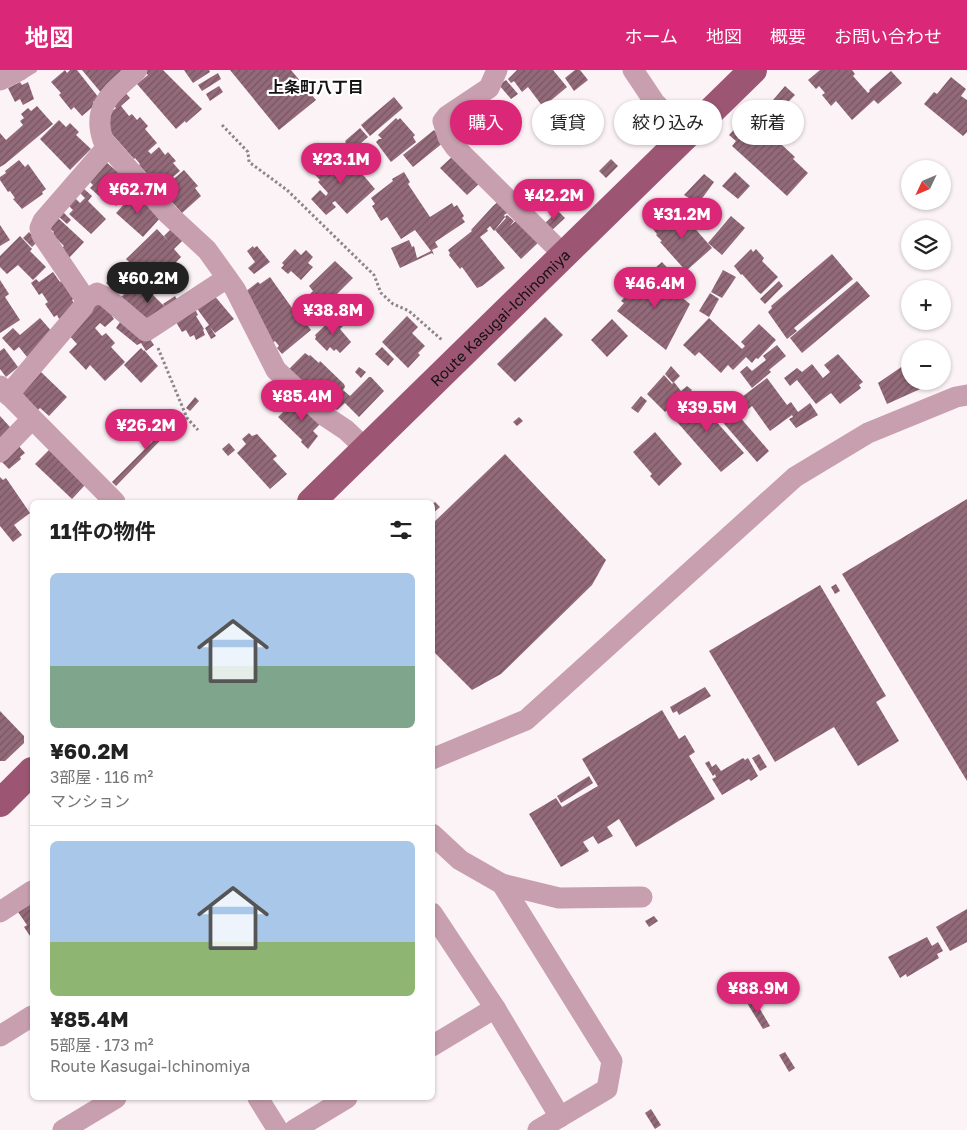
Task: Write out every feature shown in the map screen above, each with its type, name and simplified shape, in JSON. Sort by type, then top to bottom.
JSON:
[{"type":"main road","name":"Route Kasugai-Ichinomiya","points":[[722,100],[753,70]]},
{"type":"main road","name":"Route Kasugai-Ichinomiya","points":[[313,500],[676,145]]},
{"type":"main road","points":[[0,802],[30,773]]},
{"type":"street","points":[[0,80],[20,70]]},
{"type":"street","points":[[137,70],[109,97],[102,108],[98,128],[103,140],[168,214],[206,250],[235,289],[276,370],[325,416],[346,430],[366,449]]},
{"type":"street","points":[[497,70],[489,88],[447,116],[443,121],[444,129],[455,147],[564,255]]},
{"type":"street","points":[[633,70],[654,100]]},
{"type":"street","points":[[86,300],[42,235],[40,228],[43,221],[108,146]]},
{"type":"street","points":[[113,500],[4,390],[83,307],[86,300],[97,293],[106,297],[146,331],[227,278]]},
{"type":"street","points":[[435,758],[526,720],[796,477],[868,433],[956,397],[967,395]]},
{"type":"street","points":[[0,452],[32,419]]},
{"type":"street","points":[[435,837],[460,860],[502,884],[559,898],[642,897]]},
{"type":"street","points":[[502,884],[612,1061],[607,1089],[538,1130]]},
{"type":"street","points":[[0,912],[30,892]]},
{"type":"street","points":[[435,918],[495,1008],[560,1117]]},
{"type":"street","points":[[435,1044],[495,1008]]},
{"type":"street","points":[[0,1036],[30,1017]]},
{"type":"street","points":[[62,1130],[113,1100]]},
{"type":"street","points":[[259,1100],[278,1130]]},
{"type":"street","points":[[294,1130],[344,1100]]},
{"type":"path","points":[[222,125],[248,152],[249,162],[287,190],[374,275],[381,292],[392,304],[409,311],[443,341]]},
{"type":"path","points":[[146,331],[157,344],[187,418],[198,430]]},
{"type":"building","points":[[65,70],[67,73],[70,70],[77,70],[99,98],[93,102],[95,105],[82,116],[74,107],[71,110],[59,95],[61,93],[51,82]]},
{"type":"building","points":[[82,70],[133,70],[103,95]]},
{"type":"building","points":[[143,70],[163,70],[202,109],[176,129],[137,84],[148,75]]},
{"type":"building","points":[[184,70],[209,70],[210,72],[193,83]]},
{"type":"building","points":[[230,70],[291,70],[316,100],[279,130]]},
{"type":"building","points":[[517,70],[553,70],[567,87],[551,100],[538,100],[528,87],[522,92],[514,81],[511,83],[508,79]]},
{"type":"building","points":[[575,70],[580,70],[588,80],[574,91],[565,78]]},
{"type":"building","points":[[820,70],[852,70],[855,74],[853,76],[868,93],[891,71],[902,83],[878,104],[874,100],[852,120],[836,101],[831,106],[822,95],[825,93],[819,86],[816,89],[808,80]]},
{"type":"building","points":[[218,73],[221,79],[202,91],[198,85]]},
{"type":"building","points":[[951,77],[966,89],[961,96],[967,100],[967,132],[963,136],[924,104],[934,92],[937,94]]},
{"type":"building","points":[[506,80],[518,94],[511,99],[499,85]]},
{"type":"building","points":[[20,82],[22,85],[28,82],[34,99],[23,105],[20,99],[15,102],[8,88]]},
{"type":"building","points":[[219,86],[223,92],[210,101],[206,94]]},
{"type":"building","points":[[785,86],[795,95],[790,100],[773,100]]},
{"type":"building","points":[[123,90],[130,98],[121,106],[129,116],[132,114],[137,120],[140,117],[148,126],[145,129],[157,143],[148,151],[151,154],[159,147],[165,155],[168,152],[176,161],[173,163],[180,171],[160,188],[103,124],[103,119],[116,108],[111,102]]},
{"type":"building","points":[[394,97],[403,108],[370,136],[361,125]]},
{"type":"building","points":[[37,106],[53,124],[0,167],[0,133],[6,140],[23,125],[20,121],[24,118],[21,114],[28,108],[31,111]]},
{"type":"building","points":[[396,118],[398,120],[400,118],[415,135],[413,137],[416,142],[391,162],[376,142],[382,139],[378,135]]},
{"type":"building","points":[[59,120],[66,127],[70,123],[79,132],[76,135],[91,149],[70,170],[40,139]]},
{"type":"building","points":[[360,128],[368,137],[348,154],[342,146]]},
{"type":"building","points":[[434,130],[444,142],[413,167],[403,155]]},
{"type":"building","points":[[782,145],[808,173],[787,196],[732,146]]},
{"type":"building","points":[[341,149],[375,189],[347,214],[335,201],[332,203],[336,207],[326,215],[311,199],[320,190],[326,196],[328,193],[318,182],[320,180],[314,174]]},
{"type":"building","points":[[454,155],[481,182],[467,195],[440,168]]},
{"type":"building","points":[[611,159],[618,166],[606,178],[599,171]]},
{"type":"building","points":[[19,160],[25,167],[28,164],[46,189],[42,192],[43,194],[22,209],[0,180],[0,177],[6,173],[5,171]]},
{"type":"building","points":[[106,162],[134,186],[116,206],[102,193],[99,196],[90,188],[93,185],[89,181]]},
{"type":"building","points":[[184,170],[198,186],[195,188],[201,196],[182,213],[161,190]]},
{"type":"building","points":[[404,172],[410,182],[408,184],[430,217],[452,203],[454,207],[457,205],[464,216],[462,218],[465,222],[435,242],[438,247],[432,250],[434,255],[432,253],[400,268],[391,248],[409,240],[412,247],[414,246],[417,258],[431,251],[415,230],[401,239],[387,217],[381,221],[372,206],[375,204],[371,198],[393,181],[392,179]]},
{"type":"building","points":[[735,172],[750,186],[738,199],[722,186]]},
{"type":"building","points":[[704,174],[714,182],[698,204],[684,195]]},
{"type":"building","points":[[83,188],[92,196],[88,201],[106,219],[91,234],[69,214],[73,210],[68,205],[74,197],[80,203],[85,198],[79,192]]},
{"type":"building","points":[[134,193],[161,217],[143,237],[116,213]]},
{"type":"building","points":[[679,199],[685,204],[681,209],[675,204]]},
{"type":"building","points":[[500,200],[509,212],[504,215],[505,217],[494,231],[490,226],[487,229],[488,231],[480,237],[505,268],[477,288],[462,267],[460,269],[449,255],[448,250],[472,231]]},
{"type":"building","points":[[675,209],[676,211],[678,209],[712,248],[686,271],[660,242],[662,241],[653,229]]},
{"type":"building","points":[[62,211],[71,220],[67,224],[58,216]]},
{"type":"building","points":[[558,211],[565,218],[551,231],[544,224]]},
{"type":"building","points":[[507,215],[514,221],[510,226],[519,218],[541,240],[521,259],[495,230]]},
{"type":"building","points":[[731,216],[745,228],[722,255],[708,243]]},
{"type":"building","points":[[58,218],[84,242],[69,258],[60,250],[64,246],[52,234],[54,232],[49,228]]},
{"type":"building","points":[[0,225],[10,240],[0,246]]},
{"type":"building","points":[[175,225],[185,238],[174,249],[181,257],[170,268],[168,266],[153,281],[141,269],[139,272],[126,259],[157,229],[169,242],[164,236]]},
{"type":"building","points":[[29,232],[38,241],[32,247],[23,238]]},
{"type":"building","points":[[20,236],[32,249],[30,251],[46,267],[33,280],[18,265],[7,274],[0,267],[0,256]]},
{"type":"building","points":[[253,246],[254,248],[257,246],[270,262],[254,274],[248,268],[255,262],[247,251]]},
{"type":"building","points":[[295,249],[301,255],[306,250],[313,257],[308,263],[313,267],[301,280],[291,271],[288,274],[281,268],[284,265],[282,263]]},
{"type":"building","points":[[751,249],[753,252],[756,249],[764,258],[762,261],[778,277],[761,294],[734,266]]},
{"type":"building","points":[[832,254],[853,279],[794,328],[797,331],[787,339],[768,312],[772,308],[771,306]]},
{"type":"building","points":[[335,261],[353,278],[324,307],[331,314],[321,324],[313,317],[312,319],[302,308],[308,301],[306,298],[313,291],[309,286]]},
{"type":"building","points":[[662,262],[671,272],[664,278],[655,268]]},
{"type":"building","points":[[723,270],[736,277],[722,298],[711,292]]},
{"type":"building","points":[[649,271],[690,304],[666,350],[617,311],[624,303],[621,301],[631,290],[633,291]]},
{"type":"building","points":[[53,272],[60,282],[65,278],[78,296],[72,300],[77,307],[59,319],[57,315],[54,317],[45,304],[48,302],[42,293],[39,295],[31,283],[36,279],[39,282]]},
{"type":"building","points":[[118,272],[123,278],[112,289],[106,283]]},
{"type":"building","points":[[270,277],[297,315],[301,312],[305,317],[303,319],[311,330],[282,354],[277,348],[279,346],[275,341],[271,344],[245,292],[258,282],[260,284]]},
{"type":"building","points":[[0,280],[9,294],[5,297],[20,320],[0,333]]},
{"type":"building","points":[[139,281],[165,307],[163,304],[175,296],[181,306],[147,325],[121,297]]},
{"type":"building","points":[[779,281],[783,286],[765,304],[760,299]]},
{"type":"building","points":[[857,281],[870,296],[802,353],[790,338]]},
{"type":"building","points":[[710,293],[719,299],[709,317],[699,311]]},
{"type":"building","points":[[213,294],[234,319],[215,333],[210,327],[216,336],[211,339],[205,328],[209,325],[195,306]]},
{"type":"building","points":[[101,298],[115,314],[112,316],[114,319],[105,327],[100,323],[95,328],[102,336],[106,333],[115,343],[111,347],[125,362],[105,381],[90,365],[86,370],[69,352],[77,344],[65,331]]},
{"type":"building","points":[[195,309],[198,315],[196,316],[204,329],[205,335],[196,340],[194,335],[190,337],[186,330],[182,332],[174,319]]},
{"type":"building","points":[[336,315],[345,324],[340,329],[351,342],[340,353],[330,347],[327,351],[315,339],[315,335]]},
{"type":"building","points":[[124,316],[148,336],[154,345],[146,351],[141,343],[137,345],[116,328]]},
{"type":"building","points":[[407,316],[418,327],[412,333],[425,346],[418,353],[420,355],[408,368],[382,342]]},
{"type":"building","points":[[545,317],[563,335],[515,382],[497,364]]},
{"type":"building","points":[[40,318],[54,334],[27,357],[19,347],[14,351],[2,338],[13,328],[20,335]]},
{"type":"building","points":[[709,318],[742,349],[745,346],[741,342],[759,324],[776,340],[752,363],[746,357],[733,370],[728,365],[721,373],[699,352],[695,356],[683,345]]},
{"type":"building","points":[[612,319],[628,336],[607,357],[591,340]]},
{"type":"building","points":[[777,345],[786,356],[752,388],[740,372],[747,366],[752,371],[766,360],[763,356]]},
{"type":"building","points":[[382,347],[394,359],[388,366],[375,354]]},
{"type":"building","points":[[4,348],[18,367],[6,377],[0,369],[0,351]]},
{"type":"building","points":[[141,348],[158,366],[141,383],[124,365]]},
{"type":"building","points":[[305,353],[319,363],[320,361],[344,384],[343,390],[350,396],[369,377],[384,391],[359,417],[345,403],[337,410],[330,403],[325,409],[286,372]]},
{"type":"building","points":[[838,354],[863,382],[859,385],[861,388],[840,404],[831,393],[816,404],[797,380],[790,386],[784,378],[797,368],[802,372],[812,364],[823,378],[830,372],[824,365]]},
{"type":"building","points":[[671,366],[680,376],[673,383],[665,374]]},
{"type":"building","points":[[359,367],[366,372],[361,378],[355,372]]},
{"type":"building","points":[[901,367],[901,390],[918,390],[887,404],[878,383]]},
{"type":"building","points":[[41,372],[67,397],[49,416],[40,408],[38,410],[22,393]]},
{"type":"building","points":[[664,375],[672,384],[674,382],[681,391],[687,386],[692,390],[685,396],[682,392],[679,394],[682,397],[665,412],[647,394]]},
{"type":"building","points":[[767,378],[787,405],[791,402],[798,412],[810,403],[818,415],[796,428],[789,419],[793,417],[792,415],[770,431],[752,406],[746,411],[738,400]]},
{"type":"building","points":[[692,394],[744,453],[721,472],[670,414]]},
{"type":"building","points":[[641,396],[647,401],[638,413],[631,408]]},
{"type":"building","points":[[195,397],[199,401],[190,411],[186,408]]},
{"type":"building","points":[[299,397],[323,421],[313,431],[318,436],[308,449],[301,442],[302,440],[278,417]]},
{"type":"building","points":[[732,408],[769,451],[757,462],[720,419]]},
{"type":"building","points":[[180,414],[183,417],[116,486],[112,482]]},
{"type":"building","points":[[0,416],[10,427],[0,440]]},
{"type":"building","points":[[519,417],[523,421],[517,426],[513,422]]},
{"type":"building","points":[[655,432],[682,464],[659,486],[650,476],[652,474],[633,452]]},
{"type":"building","points":[[249,433],[252,436],[257,434],[277,456],[273,459],[287,474],[270,489],[237,453],[246,444],[242,439]]},
{"type":"building","points":[[229,443],[235,450],[228,456],[222,449]]},
{"type":"building","points":[[17,444],[25,453],[9,469],[0,460]]},
{"type":"building","points":[[49,450],[86,484],[72,499],[35,464]]},
{"type":"building","points":[[505,454],[606,560],[592,585],[501,674],[472,690],[435,653],[435,521]]},
{"type":"building","points":[[0,477],[3,480],[6,478],[30,513],[14,525],[22,535],[13,542],[0,526]]},
{"type":"building","points":[[967,499],[967,781],[842,574]]},
{"type":"building","points":[[435,502],[440,507],[435,511]]},
{"type":"building","points":[[836,584],[840,591],[835,594],[831,587]]},
{"type":"building","points":[[820,585],[886,696],[876,702],[899,741],[858,766],[834,727],[775,762],[709,651]]},
{"type":"building","points":[[705,687],[711,696],[679,715],[677,711],[673,713],[670,707]]},
{"type":"building","points":[[662,710],[679,739],[685,735],[695,752],[689,756],[715,799],[636,847],[619,819],[607,827],[613,836],[598,844],[593,836],[583,842],[589,851],[561,867],[529,814],[556,798],[562,807],[598,786],[582,759]]},
{"type":"building","points":[[0,711],[24,736],[24,743],[5,761],[0,761]]},
{"type":"building","points":[[759,754],[767,767],[760,771],[752,758]]},
{"type":"building","points":[[743,758],[745,760],[748,758],[758,776],[751,781],[749,779],[722,795],[712,779],[716,777],[715,774],[713,776],[705,763],[709,761],[712,767],[716,764],[721,771]]},
{"type":"building","points":[[589,776],[593,783],[561,803],[557,796]]},
{"type":"building","points":[[30,904],[30,936],[24,927],[27,925],[18,912]]},
{"type":"building","points":[[967,909],[967,942],[950,951],[936,927]]},
{"type":"building","points":[[654,916],[658,921],[649,927],[645,921]]},
{"type":"building","points":[[927,937],[932,946],[938,942],[943,951],[937,954],[939,958],[907,977],[906,974],[900,978],[888,957]]},
{"type":"building","points":[[754,999],[770,1026],[763,1029],[747,1003]]},
{"type":"building","points":[[785,1052],[795,1068],[789,1072],[779,1055]]},
{"type":"building","points":[[651,1109],[661,1125],[655,1129],[645,1113]]},
{"type":"waterway","points":[[24,76],[34,70]]},
{"type":"district","name":"上条町八丁目","points":[[316,87]]}]
